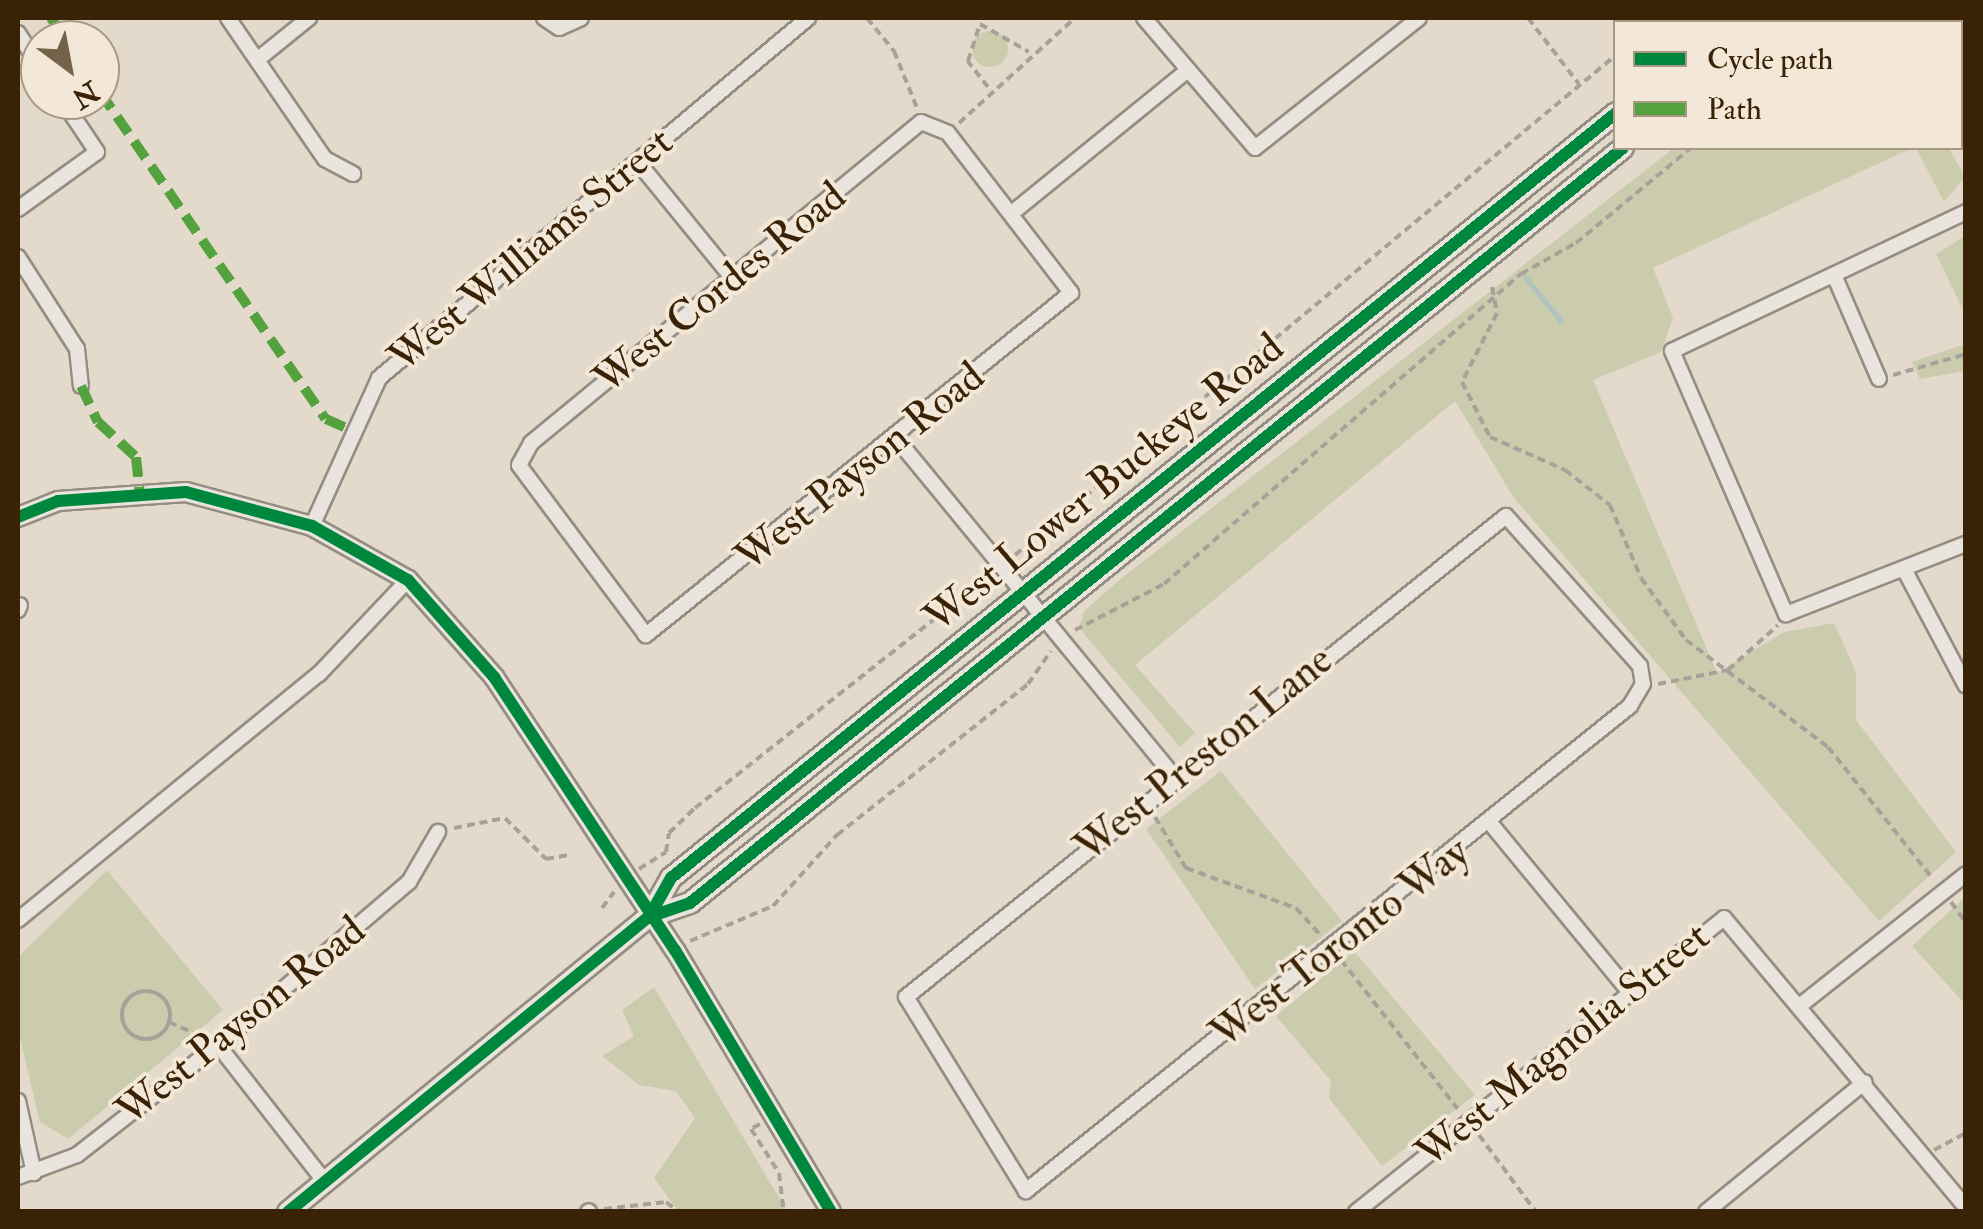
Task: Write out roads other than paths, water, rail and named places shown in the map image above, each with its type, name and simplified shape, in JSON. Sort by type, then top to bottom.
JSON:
[{"type":"main road","name":"West Lower Buckeye Road","points":[[649,917],[671,878],[1020,591],[1613,115]]},
{"type":"main road","name":"West Lower Buckeye Road","points":[[288,1212],[649,917],[690,903],[1620,150]]},
{"type":"street","points":[[228,18],[325,159],[354,174]]},
{"type":"street","points":[[257,60],[309,18]]},
{"type":"street","points":[[544,18],[559,28],[581,18]]},
{"type":"street","name":"West Williams Street","points":[[312,526],[378,378],[808,18]]},
{"type":"street","points":[[1144,18],[1255,148],[1420,18]]},
{"type":"street","points":[[1012,213],[1187,71]]},
{"type":"street","points":[[18,209],[97,152],[75,120]]},
{"type":"street","name":"West Cordes Road","points":[[646,636],[519,465],[532,443],[926,122],[948,133],[1012,213]]},
{"type":"street","points":[[638,161],[734,280]]},
{"type":"street","points":[[1966,212],[1672,350],[1786,614],[1966,544]]},
{"type":"street","name":"West Payson Road","points":[[646,636],[1070,294],[1012,213]]},
{"type":"street","points":[[18,256],[76,350],[81,386]]},
{"type":"street","points":[[1834,276],[1879,380]]},
{"type":"street","points":[[896,438],[1175,778]]},
{"type":"street","points":[[18,517],[58,501],[186,492],[312,526],[408,580],[494,676],[649,917],[675,950],[831,1212]]},
{"type":"street","name":"West Toronto Way","points":[[1026,1191],[1491,824],[1630,706],[1643,684],[1640,666],[1506,516]]},
{"type":"street","name":"West Preston Lane","points":[[1026,1191],[906,997],[1506,516]]},
{"type":"street","points":[[1904,570],[1966,686]]},
{"type":"street","points":[[18,920],[319,674],[408,580]]},
{"type":"street","points":[[1491,824],[1626,989]]},
{"type":"street","name":"West Payson Road","points":[[18,1177],[77,1155],[218,1045],[409,882],[438,832]]},
{"type":"street","points":[[1966,874],[1802,1004],[1966,1206]]},
{"type":"street","name":"West Magnolia Street","points":[[1356,1212],[1626,989],[1724,918],[1802,1004]]},
{"type":"street","points":[[218,1045],[325,1182]]},
{"type":"street","points":[[1706,1212],[1865,1082]]},
{"type":"street","points":[[18,1101],[34,1172]]},
{"type":"waterway","points":[[1525,277],[1561,321]]}]
